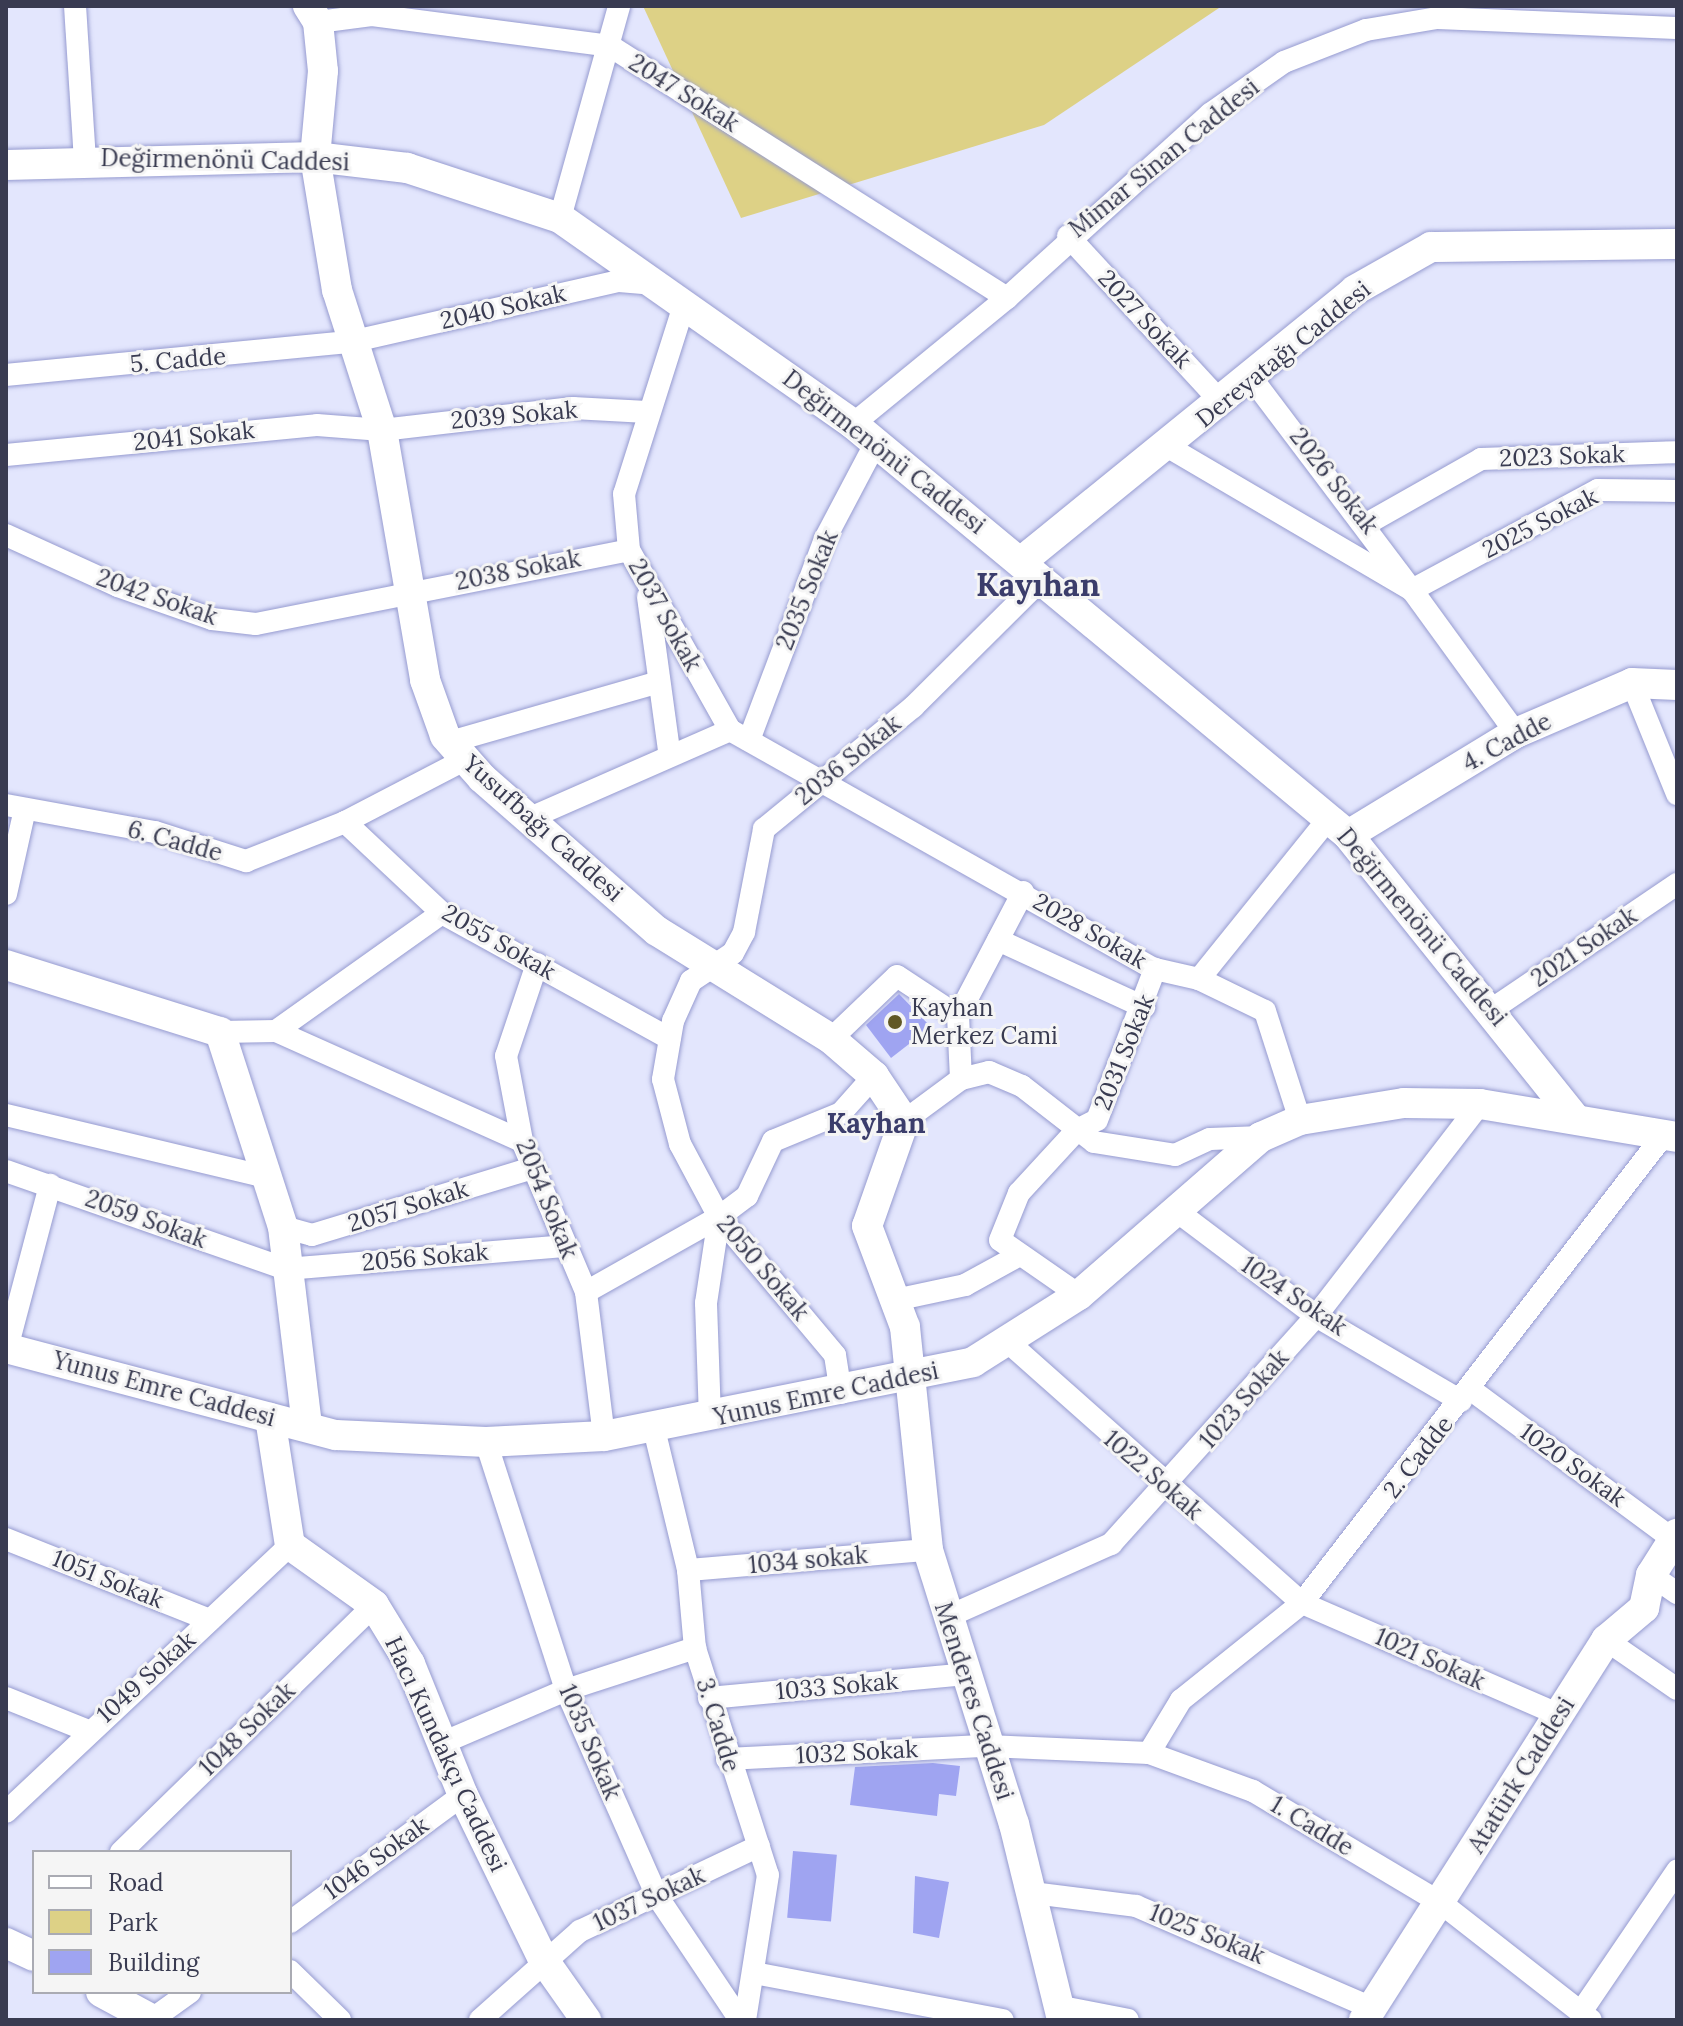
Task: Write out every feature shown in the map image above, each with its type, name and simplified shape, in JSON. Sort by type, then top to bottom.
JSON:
[{"type":"street","points":[[75,6],[85,159]]},
{"type":"street","points":[[560,218],[619,6]]},
{"type":"street","name":"2047 Sokak","points":[[313,14],[372,15],[610,46],[1007,298]]},
{"type":"street","name":"Yusufbağı Caddesi","points":[[313,14],[323,71],[315,157],[350,342],[382,430],[425,680],[458,750],[657,931],[831,1039],[874,1076],[904,1121]]},
{"type":"street","name":"Mimar Sinan Caddesi","points":[[864,434],[1068,236],[1272,71],[1366,30],[1437,18],[1677,28]]},
{"type":"street","name":"Değirmenönü Caddesi","points":[[6,165],[85,159],[315,157],[407,168],[560,218],[685,302],[864,434],[1339,826],[1491,1010],[1574,1117]]},
{"type":"street","name":"2027 Sokak","points":[[1068,236],[1221,402]]},
{"type":"street","name":"Dereyatağı Caddesi","points":[[1032,570],[1250,376],[1355,290],[1431,247],[1677,244]]},
{"type":"street","name":"2040 Sokak","points":[[350,342],[619,281],[658,284]]},
{"type":"street","name":"2037 Sokak","points":[[685,302],[647,412],[624,494],[629,550],[646,583],[740,735],[820,783]]},
{"type":"street","name":"5. Cadde","points":[[6,375],[350,342]]},
{"type":"street","name":"2026 Sokak","points":[[1250,376],[1368,523],[1412,590],[1516,733]]},
{"type":"street","name":"2039 Sokak","points":[[382,430],[542,410],[647,412]]},
{"type":"street","name":"2041 Sokak","points":[[6,455],[317,425],[382,430]]},
{"type":"street","name":"2035 Sokak","points":[[740,735],[825,539],[864,434]]},
{"type":"street","points":[[1170,448],[1412,590]]},
{"type":"street","name":"2023 Sokak","points":[[1368,523],[1481,459],[1677,452]]},
{"type":"street","name":"2025 Sokak","points":[[1412,590],[1598,490],[1677,491]]},
{"type":"street","name":"2042 Sokak","points":[[6,535],[212,619],[256,624],[408,591]]},
{"type":"street","name":"2038 Sokak","points":[[408,591],[629,550]]},
{"type":"street","name":"2036 Sokak","points":[[709,965],[733,953],[744,932],[764,829],[913,707],[1032,570]]},
{"type":"street","points":[[646,583],[669,751]]},
{"type":"street","name":"6. Cadde","points":[[16,807],[155,832],[246,861],[345,822],[458,750],[659,682]]},
{"type":"street","points":[[1632,683],[1677,794]]},
{"type":"street","name":"4. Cadde","points":[[1339,826],[1516,733],[1632,683],[1677,685]]},
{"type":"street","points":[[530,818],[669,751],[740,735]]},
{"type":"street","name":"2028 Sokak","points":[[820,783],[1023,892],[1155,969],[1199,979],[1265,1011],[1300,1120]]},
{"type":"street","points":[[6,894],[16,807]]},
{"type":"street","name":"2055 Sokak","points":[[345,822],[442,913],[670,1039]]},
{"type":"street","points":[[1199,979],[1339,826]]},
{"type":"street","name":"2021 Sokak","points":[[1491,1010],[1677,884]]},
{"type":"street","points":[[961,1079],[958,1016],[1023,892]]},
{"type":"street","points":[[276,1031],[442,913]]},
{"type":"street","points":[[998,940],[1144,1007]]},
{"type":"street","name":"2054 Sokak","points":[[537,964],[506,1056],[522,1141],[586,1292],[604,1436]]},
{"type":"street","points":[[6,965],[220,1032],[276,1031],[522,1141]]},
{"type":"street","name":"2050 Sokak","points":[[709,965],[691,981],[670,1039],[663,1079],[680,1144],[719,1217],[835,1355],[841,1393]]},
{"type":"street","name":"2031 Sokak","points":[[1016,1257],[1000,1240],[1019,1193],[1077,1130],[1097,1120],[1144,1007],[1155,969]]},
{"type":"street","points":[[831,1039],[897,976],[958,1016]]},
{"type":"street","points":[[220,1032],[270,1178],[283,1227],[307,1424]]},
{"type":"street","points":[[907,1378],[905,1327],[867,1226],[904,1121],[961,1079],[989,1072],[1022,1086],[1094,1142],[1175,1155],[1210,1139],[1261,1137]]},
{"type":"street","points":[[586,1292],[719,1217],[747,1196],[773,1141],[841,1113],[874,1076]]},
{"type":"street","name":"Yunus Emre Caddesi","points":[[6,1349],[270,1418],[307,1424],[336,1435],[486,1442],[604,1436],[841,1393],[973,1362],[1079,1295],[1174,1209],[1261,1137],[1300,1120],[1404,1103],[1480,1104],[1574,1117],[1670,1137]]},
{"type":"street","name":"1023 Sokak","points":[[947,1617],[1111,1544],[1167,1489],[1316,1316],[1480,1104]]},
{"type":"street","points":[[6,1115],[270,1178]]},
{"type":"street","name":"2. Cadde","points":[[1149,1753],[1181,1700],[1302,1603],[1670,1137]]},
{"type":"street","name":"2057 Sokak","points":[[283,1227],[312,1235],[532,1168]]},
{"type":"street","name":"2059 Sokak","points":[[6,1171],[286,1269]]},
{"type":"street","points":[[6,1349],[50,1185]]},
{"type":"street","name":"1024 Sokak","points":[[1174,1209],[1316,1316],[1465,1395]]},
{"type":"street","points":[[710,1418],[706,1303],[719,1217]]},
{"type":"street","name":"2056 Sokak","points":[[286,1269],[564,1246]]},
{"type":"street","points":[[895,1300],[965,1285],[1016,1257],[1079,1295]]},
{"type":"street","name":"1022 Sokak","points":[[1008,1342],[1167,1489],[1302,1603]]},
{"type":"street","name":"Menderes Caddesi","points":[[907,1378],[928,1550],[1033,1893],[1062,2013]]},
{"type":"street","name":"1020 Sokak","points":[[1465,1395],[1676,1538]]},
{"type":"street","points":[[270,1418],[290,1545]]},
{"type":"street","name":"3. Cadde","points":[[654,1429],[688,1570],[695,1648],[727,1759],[768,1875],[754,1973],[742,2020]]},
{"type":"street","name":"1035 Sokak","points":[[486,1442],[566,1690],[657,1896],[742,2020]]},
{"type":"street","name":"Atatürk Caddesi","points":[[1368,2014],[1606,1640],[1644,1608],[1651,1575],[1676,1538]]},
{"type":"street","name":"1051 Sokak","points":[[6,1539],[210,1620]]},
{"type":"street","name":"Hacı Kundakçı Caddesi","points":[[290,1545],[374,1605],[410,1664],[463,1795],[543,1959],[586,2020]]},
{"type":"street","name":"1049 Sokak","points":[[6,1812],[86,1730],[290,1545]]},
{"type":"street","name":"1034 sokak","points":[[688,1570],[928,1550]]},
{"type":"street","points":[[1651,1575],[1677,1593]]},
{"type":"street","name":"1021 Sokak","points":[[1302,1603],[1559,1715]]},
{"type":"street","name":"1048 Sokak","points":[[123,1850],[374,1605]]},
{"type":"street","points":[[1606,1640],[1677,1689]]},
{"type":"street","points":[[442,1743],[566,1690],[695,1648]]},
{"type":"street","name":"1033 Sokak","points":[[709,1698],[966,1674]]},
{"type":"street","points":[[6,1698],[86,1730]]},
{"type":"street","name":"1. Cadde","points":[[987,1746],[1149,1753],[1253,1791],[1441,1903],[1586,2016]]},
{"type":"street","name":"1032 Sokak","points":[[727,1759],[987,1746]]},
{"type":"street","name":"1046 Sokak","points":[[292,1921],[463,1795]]},
{"type":"street","name":"1037 Sokak","points":[[480,2020],[543,1959],[580,1931],[759,1846]]},
{"type":"street","points":[[1586,2016],[1677,1871]]},
{"type":"street","name":"1025 Sokak","points":[[1033,1893],[1136,1906],[1368,2014]]},
{"type":"street","points":[[292,1973],[340,2020]]},
{"type":"street","points":[[754,1973],[1003,2020]]},
{"type":"street","points":[[105,1994],[152,2020],[187,1994]]},
{"type":"street","points":[[1062,2013],[1128,2020]]},
{"type":"green space","points":[[643,6],[1222,6],[1044,125],[741,218]]},
{"type":"building","name":"Kayhan Merkez Cami","points":[[899,994],[931,1027],[891,1058],[866,1025]]},
{"type":"building","points":[[933,1763],[960,1766],[956,1796],[939,1794],[937,1816],[850,1805],[855,1767]]},
{"type":"building","points":[[793,1851],[837,1855],[831,1922],[787,1918]]},
{"type":"building","points":[[915,1876],[949,1882],[939,1938],[913,1933]]},
{"type":"place","name":"Kayhan Merkez Cami","points":[[895,1022]]},
{"type":"district","name":"Kayıhan","points":[[1038,585]]},
{"type":"district","name":"Kayhan","points":[[876,1123]]}]
